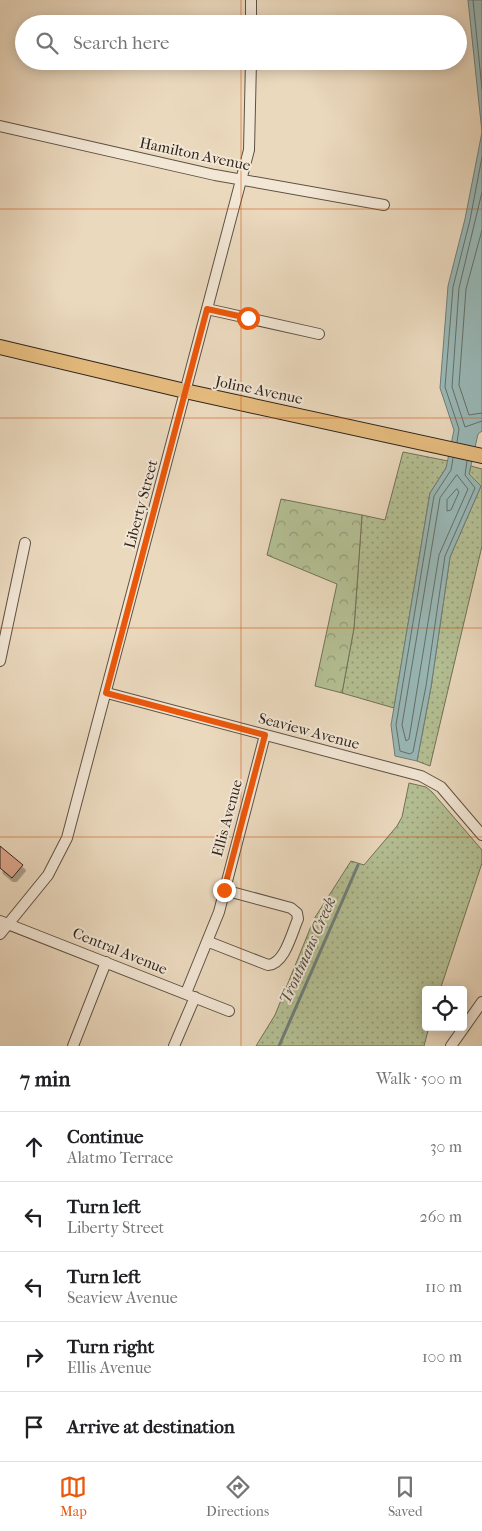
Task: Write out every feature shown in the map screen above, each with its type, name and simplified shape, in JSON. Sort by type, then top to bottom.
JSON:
[{"type":"main road","name":"Joline Avenue","points":[[0,347],[185,391],[482,456]]},
{"type":"street","points":[[251,0],[251,15]]},
{"type":"street","name":"Liberty Street","points":[[0,934],[4,922],[48,875],[64,846],[242,179],[251,134],[251,70]]},
{"type":"street","name":"Hamilton Avenue","points":[[0,126],[242,179],[384,205]]},
{"type":"street","points":[[207,309],[319,334]]},
{"type":"street","points":[[0,661],[25,543]]},
{"type":"street","points":[[0,606],[11,608]]},
{"type":"street","name":"Seaview Avenue","points":[[106,693],[428,778],[441,787],[482,834]]},
{"type":"street","name":"Ellis Avenue","points":[[174,1046],[209,942],[265,735]]},
{"type":"street","points":[[209,942],[268,965],[274,965],[280,960],[298,919],[296,913],[291,908],[224,890]]},
{"type":"street","name":"Central Avenue","points":[[4,922],[229,1011]]},
{"type":"street","points":[[74,1046],[106,962]]},
{"type":"street","points":[[451,1046],[482,1002]]},
{"type":"green space","points":[[403,452],[448,461],[446,468],[430,493],[394,708],[342,693],[354,628],[362,515],[385,520]]},
{"type":"green space","points":[[471,466],[482,469],[482,546],[430,766],[417,761],[431,687],[450,557],[481,486],[469,474]]},
{"type":"green space","points":[[281,499],[362,515],[354,628],[342,693],[315,686],[337,584],[267,555]]},
{"type":"green space","points":[[409,783],[426,787],[482,850],[482,863],[441,986],[422,986],[422,1031],[428,1031],[424,1046],[256,1046],[275,1015],[314,919],[351,861],[364,865],[397,826],[402,817]]},
{"type":"water","points":[[468,0],[482,0],[482,132]]},
{"type":"water","points":[[482,132],[482,431],[478,434],[469,474],[481,486],[450,557],[431,687],[417,761],[395,756],[391,725],[430,493],[446,468],[454,430],[440,388],[448,286],[465,219]]},
{"type":"building","points":[[0,846],[23,865],[12,878],[0,868]]},
{"type":"waterway","name":"Troutmans Creek","points":[[279,1046],[358,865]]},
{"type":"route","points":[[224,890],[265,735],[106,693],[207,309],[248,318]]}]
